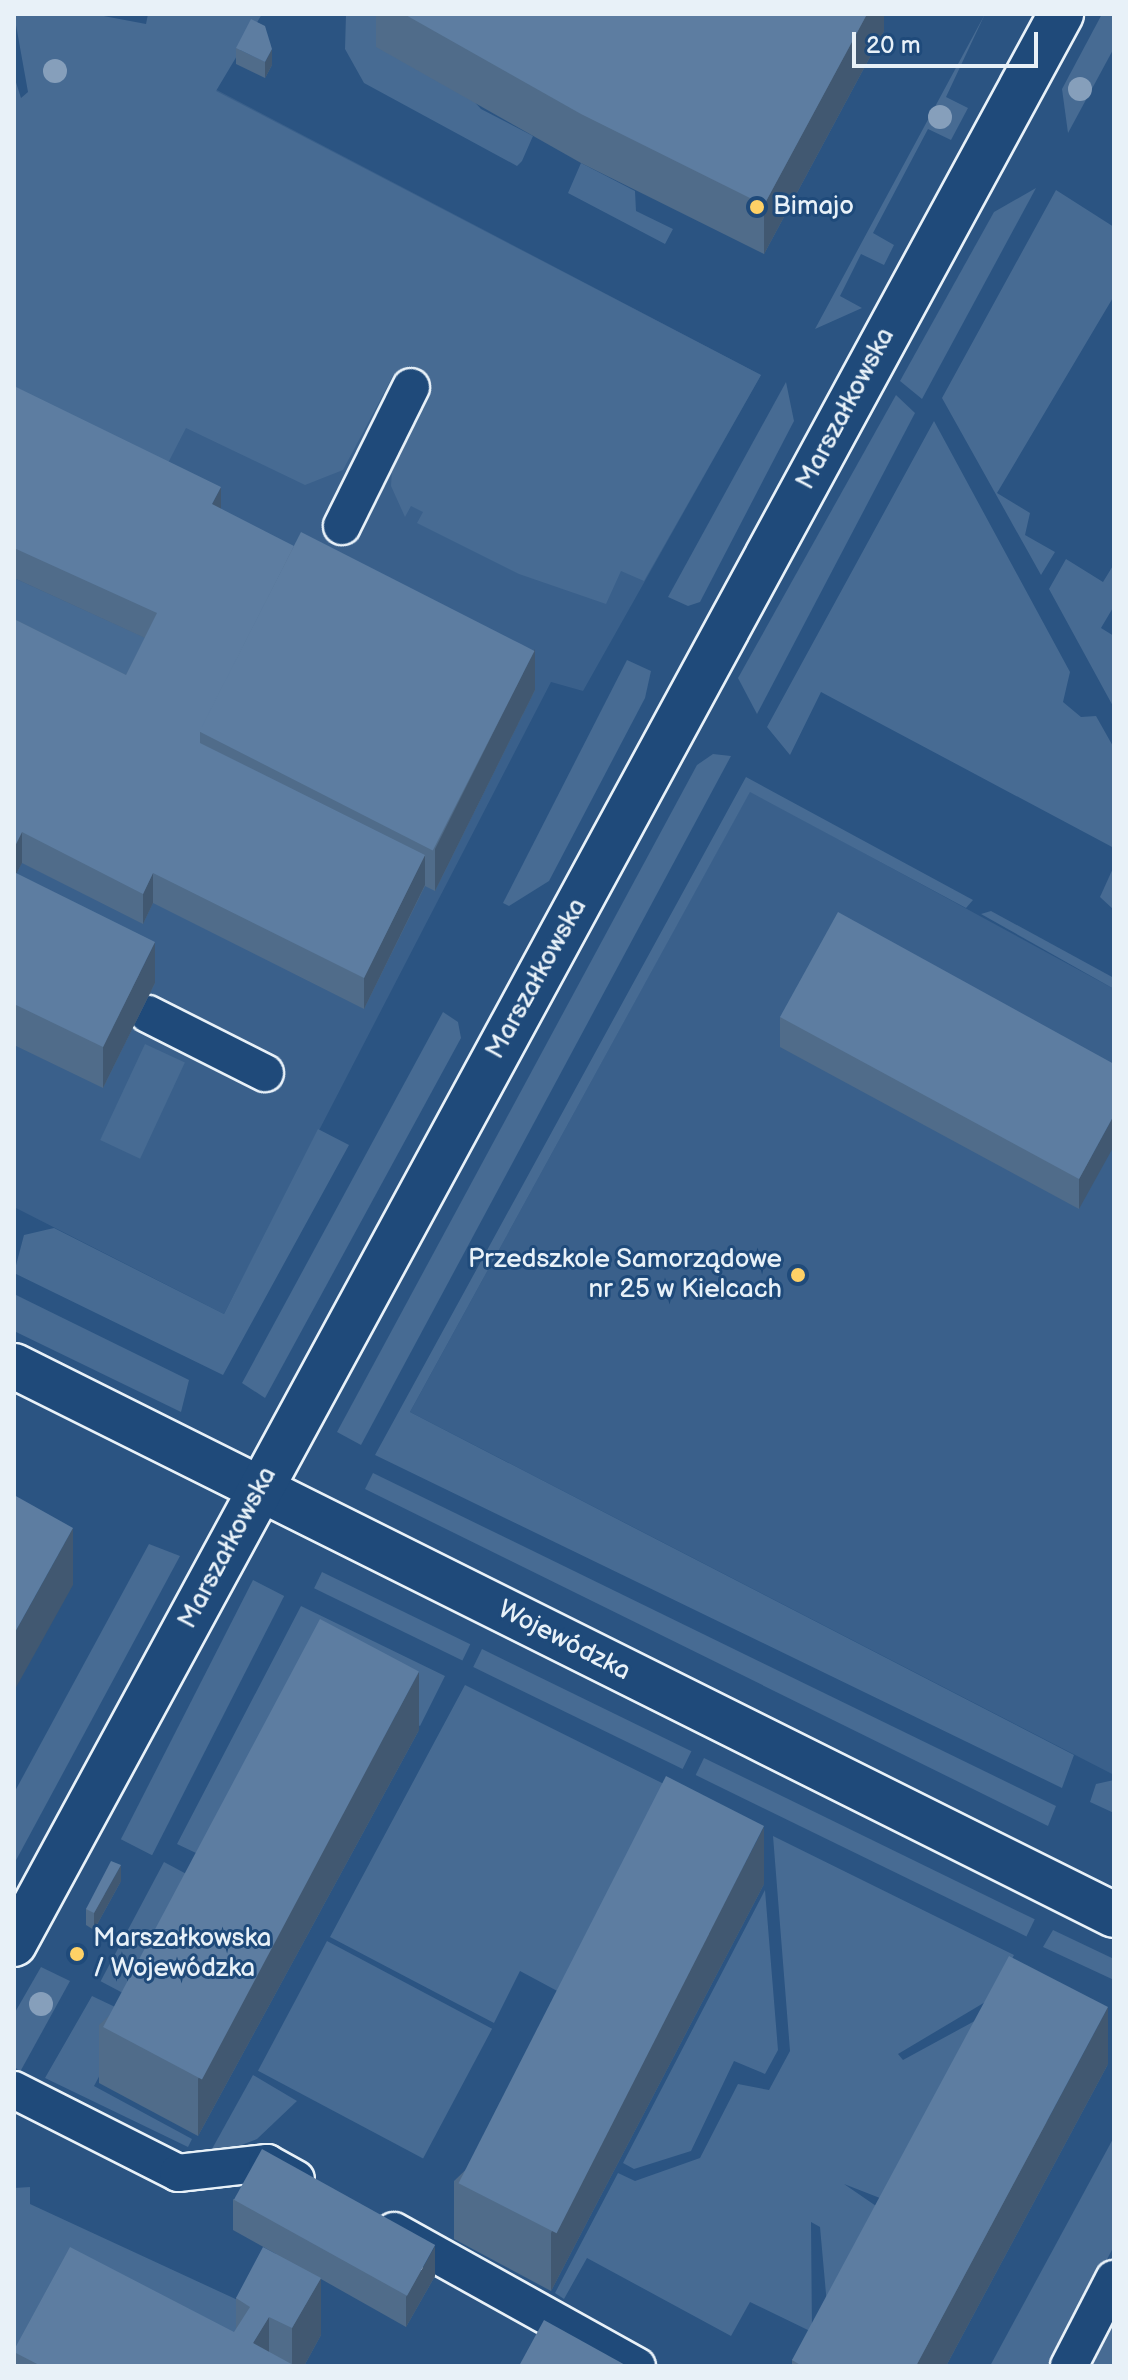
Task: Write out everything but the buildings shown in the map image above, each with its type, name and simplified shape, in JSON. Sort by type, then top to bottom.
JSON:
[{"type":"street","name":"Marszałkowska","points":[[14,1944],[1061,14]]},
{"type":"street","name":"Wojewódzka","points":[[14,1366],[1114,1915]]},
{"type":"lane","points":[[342,526],[411,387]]},
{"type":"lane","points":[[148,1014],[265,1073]]},
{"type":"lane","points":[[14,2090],[178,2173],[267,2163],[637,2366]]},
{"type":"lane","points":[[1069,2366],[1114,2279]]},
{"type":"shaded area","points":[[14,14],[93,14],[146,24],[148,14],[262,14],[216,91],[761,375],[644,581],[621,571],[606,604],[519,574],[417,523],[423,512],[411,506],[405,517],[391,486],[392,469],[429,392],[394,374],[343,470],[305,485],[186,428],[168,463],[14,387],[14,76],[21,98],[28,92]]},
{"type":"shaded area","points":[[346,14],[395,14],[481,109],[533,136],[522,161],[517,166],[364,83],[345,49]]},
{"type":"shaded area","points":[[985,14],[946,97],[968,108],[951,140],[928,129],[873,233],[894,245],[884,265],[861,254],[840,296],[862,308],[815,329]]},
{"type":"shaded area","points":[[1102,14],[1114,14],[1114,48],[1068,133],[1062,89]]},
{"type":"shaded area","points":[[112,35],[761,375],[583,691],[551,682],[224,1314],[14,1207],[14,162]]},
{"type":"shaded area","points":[[581,163],[635,191],[636,211],[673,229],[665,244],[568,193]]},
{"type":"shaded area","points":[[1036,188],[922,399],[900,381],[994,212]]},
{"type":"shaded area","points":[[1056,190],[1114,227],[1114,296],[997,493],[1030,513],[1025,535],[1055,552],[1041,575],[942,398]]},
{"type":"shaded area","points":[[786,382],[794,421],[700,602],[688,606],[668,597]]},
{"type":"shaded area","points":[[896,395],[915,413],[757,714],[738,678]]},
{"type":"shaded area","points":[[934,421],[1070,672],[1063,702],[1081,717],[1096,716],[1114,748],[1114,848],[821,692],[790,755],[767,727]]},
{"type":"shaded area","points":[[1066,559],[1103,582],[1114,564],[1114,606],[1101,628],[1114,636],[1114,708],[1049,589]]},
{"type":"shaded area","points":[[14,578],[157,643],[126,705],[14,650]]},
{"type":"shaded area","points":[[627,660],[651,671],[645,698],[549,881],[509,906],[503,903]]},
{"type":"shaded area","points":[[713,754],[731,756],[361,1445],[337,1432],[697,765]]},
{"type":"shaded area","points":[[746,777],[973,900],[966,908],[750,792],[410,1412],[1074,1755],[1062,1788],[375,1455]]},
{"type":"shaded area","name":"Przedszkole Samorządowe nr 25 w Kielcach","points":[[750,791],[1114,989],[1114,1775],[410,1412]]},
{"type":"shaded area","points":[[1114,866],[1114,910],[1100,897]]},
{"type":"shaded area","points":[[991,911],[1114,978],[1114,989],[981,914]]},
{"type":"shaded area","points":[[443,1012],[458,1022],[461,1038],[265,1398],[242,1383]]},
{"type":"shaded area","points":[[145,1044],[185,1063],[140,1159],[100,1140]]},
{"type":"shaded area","points":[[318,1129],[349,1145],[223,1375],[14,1273],[24,1235],[54,1228],[224,1314]]},
{"type":"shaded area","points":[[14,1294],[189,1380],[181,1412],[14,1331]]},
{"type":"shaded area","points":[[373,1473],[1056,1806],[1048,1826],[365,1489]]},
{"type":"shaded area","points":[[149,1544],[180,1556],[14,1864],[14,1793]]},
{"type":"shaded area","points":[[322,1572],[470,1644],[462,1661],[314,1588]]},
{"type":"shaded area","points":[[253,1580],[284,1596],[152,1855],[121,1839]]},
{"type":"shaded area","points":[[301,1606],[445,1676],[420,1726],[317,1672],[215,1862],[177,1844]]},
{"type":"shaded area","points":[[482,1649],[691,1751],[683,1769],[473,1667]]},
{"type":"shaded area","points":[[465,1685],[670,1787],[561,1993],[520,1971],[494,2023],[330,1937]]},
{"type":"shaded area","points":[[704,1758],[1035,1919],[1026,1936],[696,1775]]},
{"type":"shaded area","points":[[1114,1780],[1114,1813],[1090,1802],[1096,1784]]},
{"type":"shaded area","points":[[773,1836],[1014,1955],[992,1998],[898,2054],[903,2060],[982,2017],[885,2200],[844,2184],[879,2208],[827,2305],[820,2227],[811,2222],[812,2332],[750,2302],[731,2336],[587,2258],[564,2299],[555,2293],[618,2173],[635,2181],[700,2158],[738,2084],[769,2090],[790,2051]]},
{"type":"shaded area","points":[[164,1862],[204,1883],[140,2002],[101,1981]]},
{"type":"shaded area","points":[[765,1890],[778,2050],[765,2074],[734,2061],[691,2151],[634,2169],[623,2163]]},
{"type":"shaded area","points":[[1053,1930],[1114,1959],[1114,1980],[1043,1947]]},
{"type":"shaded area","points":[[327,1941],[492,2029],[423,2159],[258,2071]]},
{"type":"shaded area","points":[[41,1967],[70,1981],[20,2072],[14,2066],[14,2014]]},
{"type":"shaded area","points":[[92,1996],[132,2015],[94,2086],[192,2139],[188,2147],[45,2078]]},
{"type":"shaded area","points":[[253,2075],[297,2101],[257,2139],[207,2158]]},
{"type":"shaded area","points":[[1114,2137],[1114,2246],[1051,2366],[990,2366]]},
{"type":"shaded area","points":[[30,2187],[30,2204],[255,2308],[231,2359],[14,2366],[14,2188]]},
{"type":"shaded area","points":[[1114,2323],[1114,2366],[1092,2366]]},
{"type":"place","name":"Bimajo","points":[[757,207]]},
{"type":"place","name":"Przedszkole Samorządowe nr 25 w Kielcach","points":[[798,1275]]},
{"type":"place","name":"Marszałkowska / Wojewódzka","points":[[77,1954]]}]
